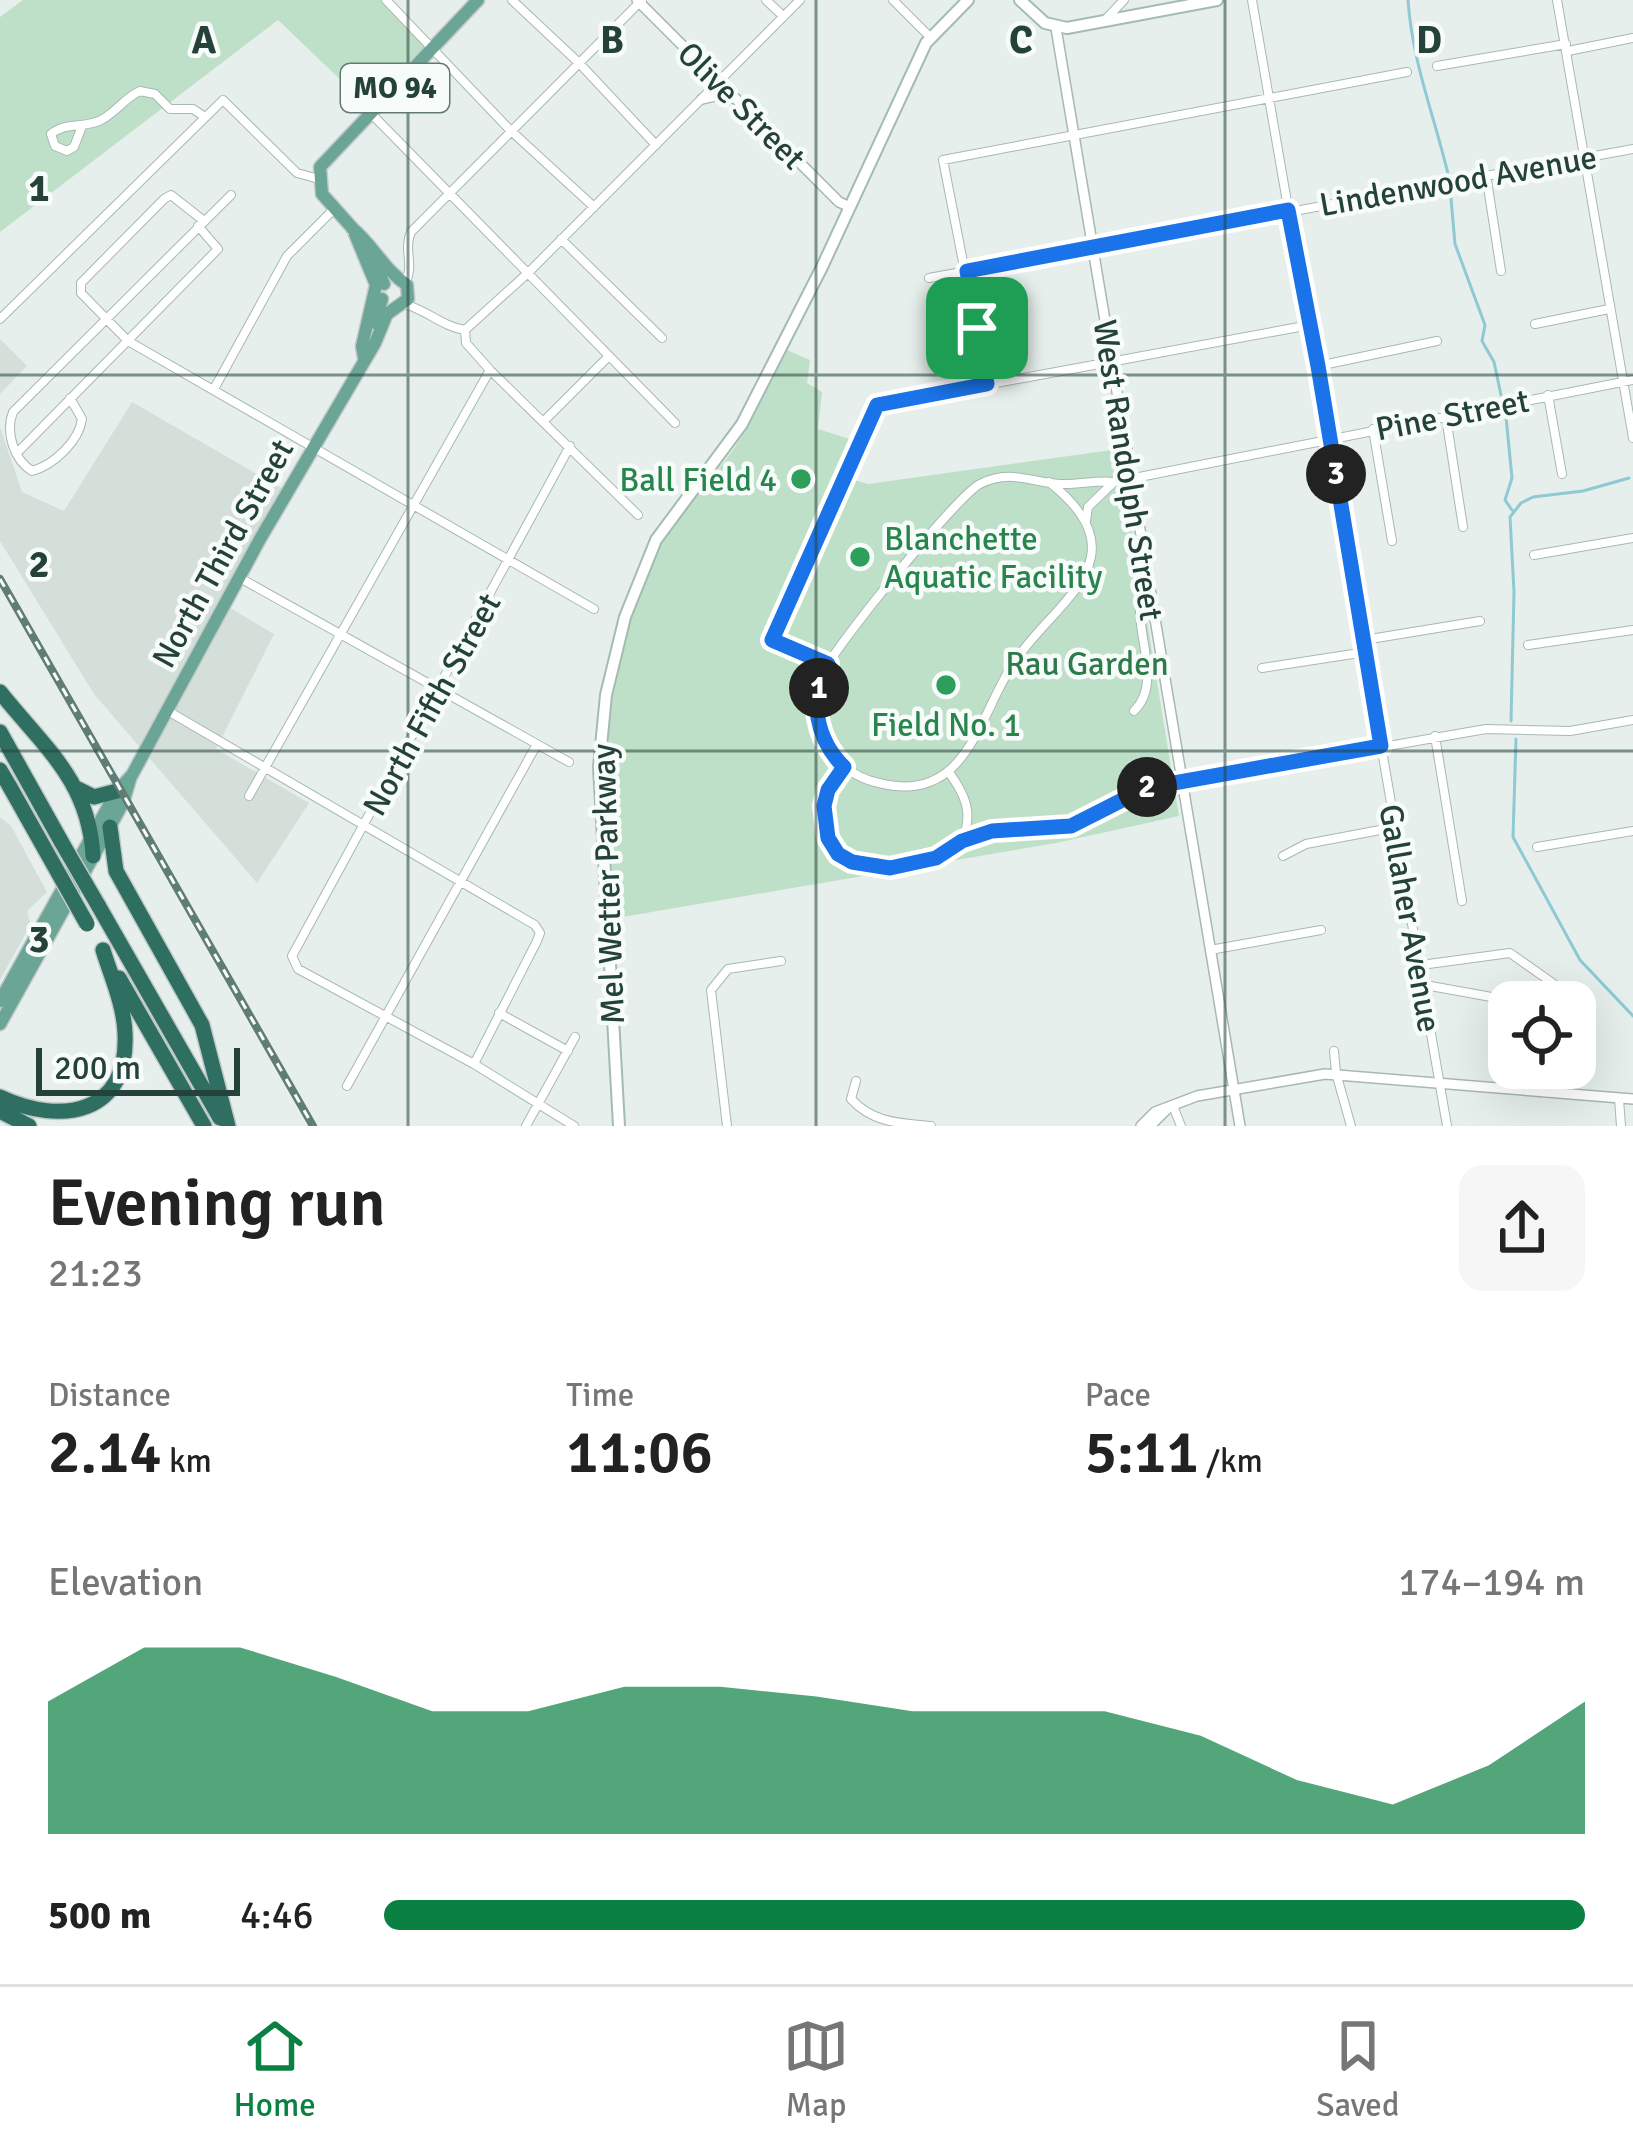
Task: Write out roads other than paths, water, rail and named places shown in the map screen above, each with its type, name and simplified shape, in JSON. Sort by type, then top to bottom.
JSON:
[{"type":"highway","points":[[0,692],[77,789],[92,836],[87,857],[116,871]]},
{"type":"highway","points":[[0,732],[226,1126]]},
{"type":"highway","points":[[0,770],[204,1126]]},
{"type":"highway","points":[[77,789],[94,796],[116,791]]},
{"type":"highway","points":[[110,827],[116,871],[202,1025],[226,1126]]},
{"type":"highway","points":[[4,1100],[36,1114],[62,1116],[87,1108],[114,1083],[124,1060],[126,1037],[103,950]]},
{"type":"highway","points":[[4,1100],[29,1126]]},
{"type":"main road","name":"MO 94","points":[[319,179],[320,167],[478,0]]},
{"type":"main road","points":[[850,207],[930,37],[968,0]]},
{"type":"main road","points":[[1021,0],[1056,28],[1217,0]]},
{"type":"main road","points":[[319,179],[322,194],[370,253],[391,292]]},
{"type":"main road","name":"Mel Wetter Parkway","points":[[622,1126],[605,767],[613,696],[631,619],[662,543],[748,419],[819,283],[850,207]]},
{"type":"main road","name":"North Third Street","points":[[92,836],[116,791],[131,775],[364,359],[391,292]]},
{"type":"main road","name":"North Third Street","points":[[0,1001],[110,827],[129,792],[131,775]]},
{"type":"main road","name":"North Third Street","points":[[0,1024],[87,857]]},
{"type":"street","points":[[386,0],[510,130],[594,207]]},
{"type":"street","points":[[512,0],[656,145]]},
{"type":"street","points":[[766,0],[783,16]]},
{"type":"street","points":[[391,292],[448,327],[465,330],[476,324],[800,0]]},
{"type":"street","points":[[893,0],[930,37]]},
{"type":"street","points":[[1103,23],[1124,0]]},
{"type":"street","name":"Gallaher Avenue","points":[[1252,0],[1447,1126]]},
{"type":"street","points":[[1557,0],[1609,309],[1628,381],[1633,438]]},
{"type":"street","name":"North Third Street","points":[[391,292],[412,271],[407,240],[411,232],[640,1]]},
{"type":"street","name":"Olive Street","points":[[640,1],[839,202],[850,207]]},
{"type":"street","name":"West Randolph Street","points":[[1056,28],[1240,1126]]},
{"type":"street","points":[[1437,66],[1633,38]]},
{"type":"street","points":[[987,384],[944,160],[1408,72]]},
{"type":"street","points":[[347,89],[675,423]]},
{"type":"street","points":[[82,126],[108,115],[140,91],[154,94],[170,109],[193,109],[205,117]]},
{"type":"street","points":[[702,99],[719,95],[740,101]]},
{"type":"street","points":[[0,319],[223,100],[297,173],[319,179]]},
{"type":"street","name":"Lindenwood Avenue","points":[[929,278],[1633,149]]},
{"type":"street","points":[[1486,174],[1501,271]]},
{"type":"street","points":[[16,454],[70,398],[128,341],[218,249],[171,195],[80,287],[105,319],[128,341],[594,609]]},
{"type":"street","points":[[70,398],[82,426],[50,464],[32,471],[16,454],[9,419],[231,195]]},
{"type":"street","points":[[214,389],[286,256],[334,209]]},
{"type":"street","points":[[561,239],[662,338]]},
{"type":"street","points":[[1534,324],[1609,309]]},
{"type":"street","points":[[1049,482],[1078,508],[1090,555],[1078,588],[1020,654],[972,745],[948,771],[918,785],[875,783],[844,767],[826,742],[816,709],[828,664],[772,640],[877,405],[1310,325]]},
{"type":"street","points":[[465,330],[466,343],[490,370],[638,515]]},
{"type":"street","points":[[1318,366],[1437,341]]},
{"type":"street","points":[[545,420],[609,356]]},
{"type":"street","points":[[249,796],[490,370]]},
{"type":"street","name":"Pine Street","points":[[828,664],[969,491],[1007,476],[1049,482],[1131,480],[1628,381]]},
{"type":"street","points":[[1549,395],[1562,474]]},
{"type":"street","points":[[1446,417],[1463,527]]},
{"type":"street","points":[[1373,429],[1392,541]]},
{"type":"street","name":"North Fifth Street","points":[[385,1019],[298,969],[293,952],[570,446]]},
{"type":"street","points":[[1085,521],[1088,507],[1114,482]]},
{"type":"street","points":[[1534,555],[1633,538]]},
{"type":"street","points":[[238,578],[569,762]]},
{"type":"street","points":[[1134,711],[1149,678],[1138,624],[1140,603],[1150,598]]},
{"type":"street","points":[[1364,640],[1480,621]]},
{"type":"street","points":[[1528,645],[1633,630]]},
{"type":"street","points":[[1262,668],[1366,652]]},
{"type":"street","points":[[166,710],[535,925],[540,933],[474,1064]]},
{"type":"street","points":[[844,767],[828,790],[824,819],[828,838],[838,854],[871,868],[919,864],[992,831],[1071,826],[1146,788],[1486,729],[1570,731],[1633,720]]},
{"type":"street","points":[[1436,736],[1462,901]]},
{"type":"street","points":[[347,1085],[537,744]]},
{"type":"street","points":[[948,771],[970,815],[962,841]]},
{"type":"street","points":[[1283,856],[1295,847],[1396,827]]},
{"type":"street","points":[[1537,847],[1633,831]]},
{"type":"street","points":[[1210,950],[1321,930]]},
{"type":"street","points":[[1421,965],[1510,953],[1551,981]]},
{"type":"street","points":[[728,1126],[711,990],[728,969],[781,961]]},
{"type":"street","points":[[1425,986],[1488,997]]},
{"type":"street","points":[[499,1013],[568,1051]]},
{"type":"street","points":[[385,1019],[474,1064],[574,1126]]},
{"type":"street","points":[[526,1126],[575,1037]]},
{"type":"street","points":[[1334,1051],[1352,1126]]},
{"type":"street","points":[[1141,1126],[1155,1112],[1197,1096],[1336,1073],[1633,1099]]},
{"type":"street","points":[[856,1081],[851,1099],[866,1112],[889,1123],[931,1126]]},
{"type":"street","points":[[1619,1099],[1621,1126]]},
{"type":"street","points":[[1150,1126],[1170,1108]]},
{"type":"street","points":[[1170,1108],[1180,1126]]},
{"type":"waterway","points":[[1408,0],[1419,66],[1448,174]]},
{"type":"waterway","points":[[1450,187],[1455,244],[1485,325],[1482,341],[1494,362],[1501,395]]},
{"type":"waterway","points":[[1506,417],[1512,478],[1505,500],[1512,510]]},
{"type":"waterway","points":[[1511,721],[1514,592],[1510,517],[1533,497],[1583,491],[1629,478]]},
{"type":"waterway","points":[[1516,739],[1513,837],[1580,960],[1633,1016]]},
{"type":"railway","points":[[0,579],[313,1126]]},
{"type":"place","name":"Ball Field 4","points":[[801,479]]},
{"type":"place","name":"Blanchette Aquatic Facility","points":[[860,557]]},
{"type":"place","name":"Field No. 1","points":[[946,685]]},
{"type":"park label","name":"Rau Garden","points":[[1087,663]]}]
